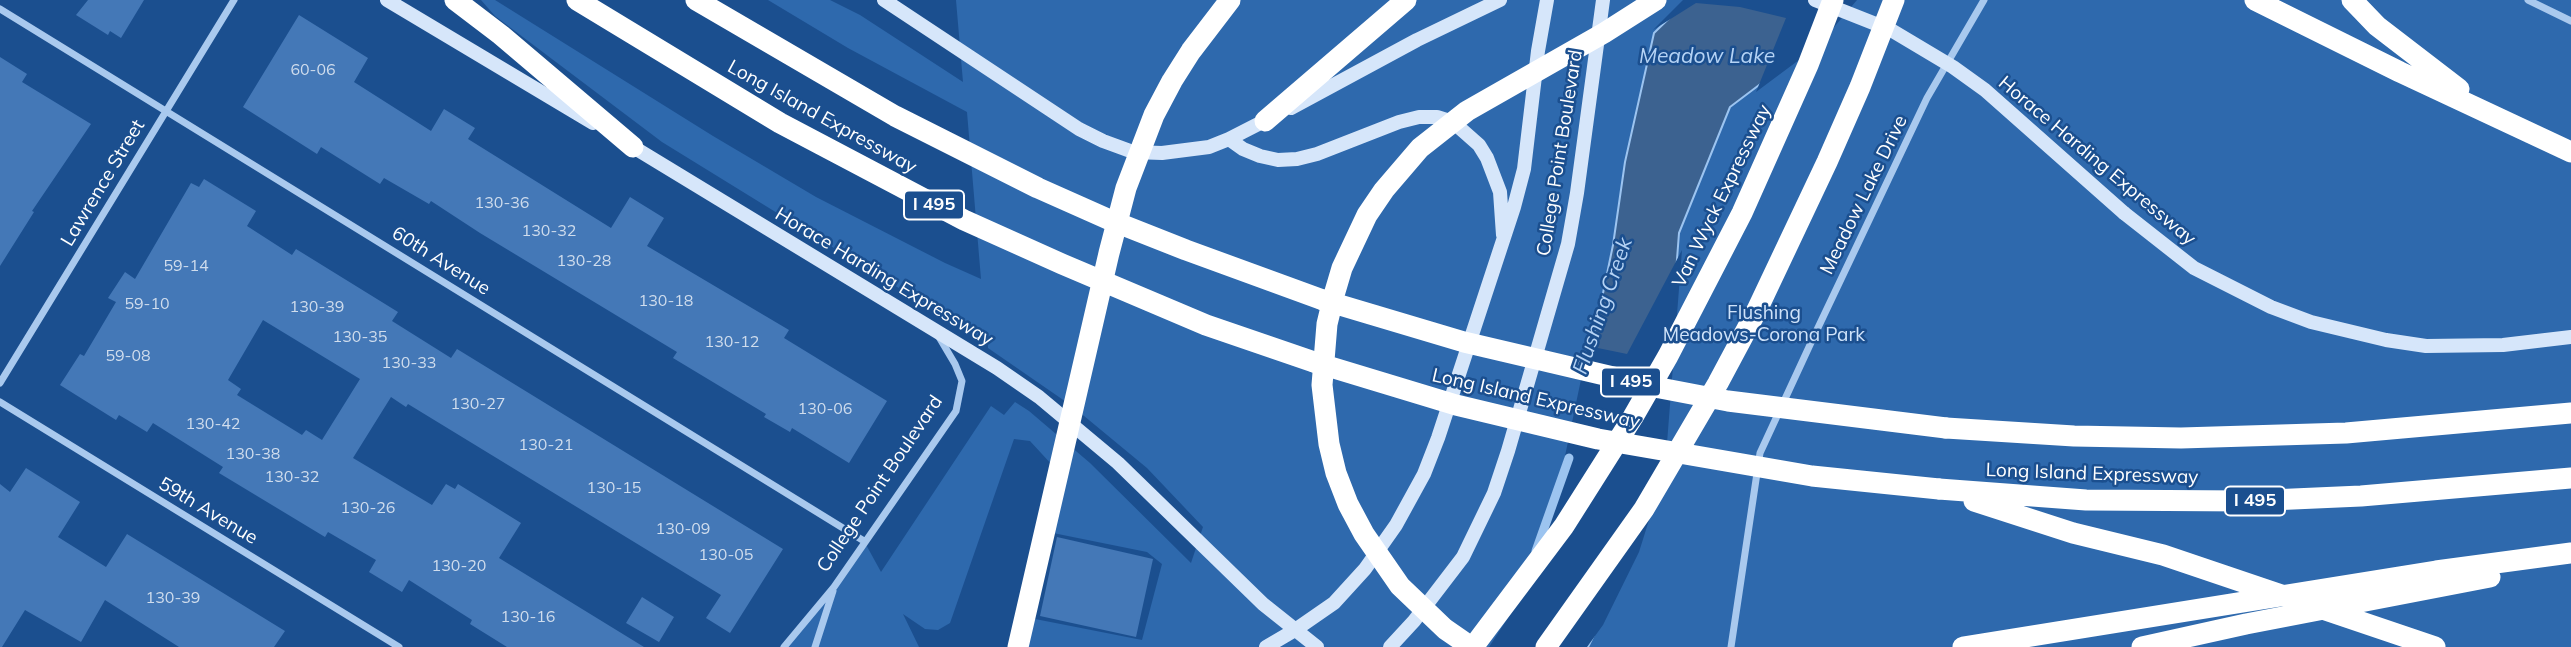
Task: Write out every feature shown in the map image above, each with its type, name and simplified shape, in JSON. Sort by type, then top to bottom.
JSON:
[{"type":"highway","points":[[455,0],[632,147]]},
{"type":"highway","name":"Long Island Expressway","points":[[577,0],[780,123],[964,220],[1206,325],[1314,362],[1456,405],[1598,439],[1800,474],[1939,489],[2086,500],[2248,501],[2361,496],[2571,478]]},
{"type":"highway","name":"Long Island Expressway","points":[[696,0],[872,103],[1038,188],[1110,220],[1323,300],[1464,342],[1661,388],[1728,401],[1946,428],[2074,436],[2180,438],[2346,433],[2566,412]]},
{"type":"highway","points":[[1018,647],[1108,253],[1126,188],[1149,127],[1172,81],[1230,0]]},
{"type":"highway","points":[[1265,121],[1406,0]]},
{"type":"highway","points":[[1472,647],[1445,629],[1400,586],[1375,552],[1348,504],[1336,473],[1329,443],[1322,385],[1326,324],[1334,295],[1350,250],[1367,215],[1392,179],[1420,148],[1467,111],[1604,33],[1656,0]]},
{"type":"highway","name":"Van Wyck Expressway","points":[[1472,647],[1564,526],[1668,356],[1747,201],[1808,65],[1833,0]]},
{"type":"highway","points":[[1546,647],[1644,509],[1718,383],[1757,310],[1827,162],[1894,0]]},
{"type":"highway","points":[[2255,0],[2571,152]]},
{"type":"highway","points":[[2352,0],[2377,26],[2491,113]]},
{"type":"highway","points":[[1939,489],[2073,533],[2163,555],[2435,647]]},
{"type":"highway","points":[[1963,647],[2423,573],[2571,553]]},
{"type":"highway","points":[[2142,647],[2571,561]]},
{"type":"main road","name":"Horace Harding Expressway","points":[[387,0],[997,368],[1039,397],[1084,433],[1246,589],[1317,647]]},
{"type":"main road","points":[[884,0],[1054,114],[1103,141],[1133,152],[1161,153],[1196,149],[1229,139],[1357,74],[1417,40],[1500,0]]},
{"type":"main road","name":"College Point Boulevard","points":[[1266,647],[1334,603],[1365,569],[1411,499],[1438,438],[1503,245],[1524,169],[1547,0]]},
{"type":"main road","name":"College Point Boulevard","points":[[1390,647],[1415,621],[1462,557],[1494,493],[1567,244],[1603,0]]},
{"type":"main road","name":"Horace Harding Expressway","points":[[1815,0],[1891,30],[1953,67],[1985,90],[2124,213],[2194,268],[2271,307],[2311,322],[2386,340],[2426,346],[2503,345],[2571,337]]},
{"type":"main road","points":[[1229,139],[1260,156],[1278,160],[1297,159],[1419,117],[1437,117],[1453,122],[1485,152],[1495,176],[1500,192],[1503,245]]},
{"type":"street","name":"Lawrence Street","points":[[0,383],[234,0]]},
{"type":"street","points":[[2529,0],[2571,21]]},
{"type":"street","name":"Meadow Lake Drive","points":[[1731,647],[1760,453],[1927,98],[1984,2]]},
{"type":"street","name":"60th Avenue","points":[[0,9],[864,541]]},
{"type":"street","name":"College Point Boulevard","points":[[784,647],[834,587],[956,411],[962,381],[955,363],[935,331]]},
{"type":"street","name":"59th Avenue","points":[[0,402],[399,647]]},
{"type":"street","points":[[815,647],[834,587]]},
{"type":"green space","name":"Flushing Meadows-Corona Park","points":[[481,0],[495,0],[816,197],[981,279],[967,112],[848,48],[768,0],[830,0],[860,15],[963,82],[956,0],[2571,0],[2571,647],[1025,647],[1030,618],[1142,640],[1162,564],[1147,552],[1053,533],[1065,479],[1030,441],[1014,439],[950,623],[938,630],[925,629],[903,614],[919,647],[785,647],[864,541],[881,572],[991,406],[1004,415],[1015,402],[1029,411],[1090,463],[1191,563],[1203,527],[1147,468],[1072,406],[988,348],[988,343],[662,142],[495,16]]},
{"type":"water","name":"Meadow Lake","points":[[1688,0],[1854,0],[1816,42],[1730,107],[1679,233],[1661,468],[1636,551],[1588,647],[1492,647],[1524,600],[1569,457],[1613,245],[1625,162],[1654,33]]},
{"type":"pier","points":[[1683,0],[1857,0],[1819,45],[1756,92],[1786,18],[1740,7],[1696,3],[1653,30]]},
{"type":"pier","points":[[1682,250],[1665,469],[1639,552],[1603,625],[1587,647],[1489,647],[1521,598],[1565,456],[1588,346],[1627,354]]},
{"type":"building","points":[[88,0],[144,0],[121,38],[110,31],[108,35],[76,15]]},
{"type":"building","points":[[299,15],[368,58],[354,82],[431,131],[444,109],[475,128],[468,139],[611,228],[630,197],[664,218],[647,246],[789,330],[784,338],[887,401],[849,463],[792,428],[790,432],[764,417],[766,414],[673,358],[677,352],[431,201],[429,204],[384,178],[380,184],[321,147],[317,154],[243,107]]},
{"type":"building","points":[[0,57],[27,74],[22,82],[91,124],[32,211],[34,212],[0,266]]},
{"type":"building","points":[[204,179],[256,211],[247,226],[292,255],[296,249],[398,312],[392,321],[451,358],[457,349],[783,549],[730,633],[706,618],[721,595],[408,404],[406,407],[391,397],[353,458],[432,505],[446,484],[455,489],[458,484],[521,523],[499,558],[644,647],[507,647],[470,624],[472,620],[409,580],[402,592],[369,572],[376,560],[328,532],[325,537],[219,473],[223,467],[153,423],[147,432],[119,415],[116,420],[60,385],[80,354],[84,356],[116,302],[108,298],[125,272],[135,279],[191,183],[199,187]],"holes":[[[263,320],[360,379],[322,440],[306,430],[302,435],[237,395],[241,389],[228,380]]]},
{"type":"building","points":[[26,468],[80,502],[58,537],[106,567],[127,534],[285,631],[274,647],[179,647],[105,600],[81,642],[25,610],[0,647],[0,484],[10,492]]},
{"type":"building","points":[[1057,537],[1153,559],[1136,637],[1040,616]]},
{"type":"building","points":[[642,597],[674,617],[659,642],[626,623]]},
{"type":"waterway","name":"Flushing Creek","points":[[1536,551],[1569,458]]}]
